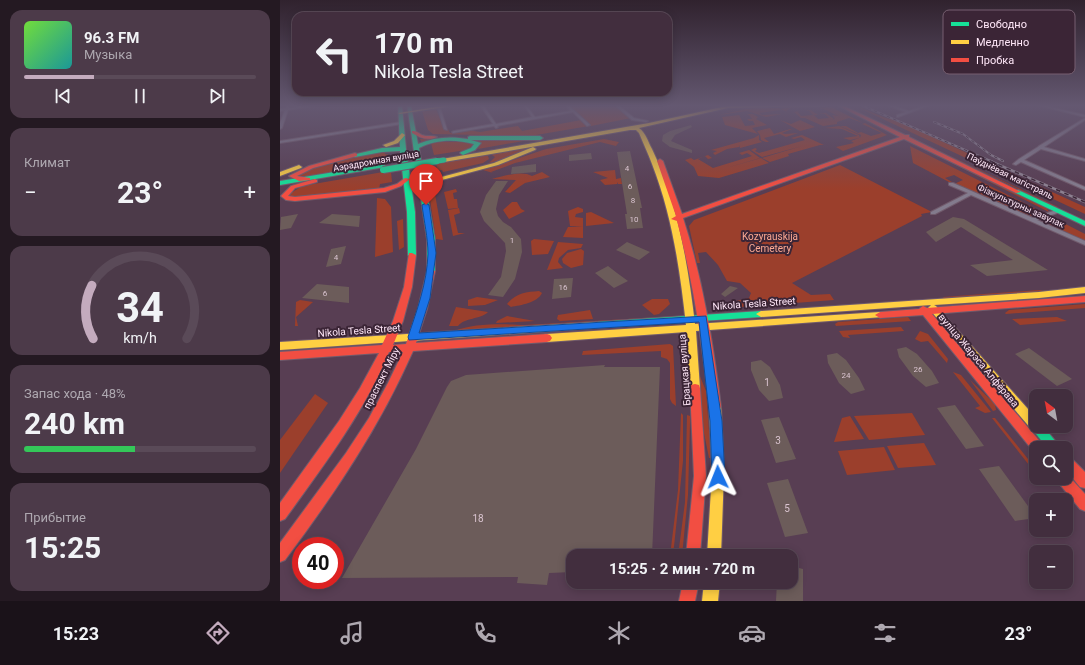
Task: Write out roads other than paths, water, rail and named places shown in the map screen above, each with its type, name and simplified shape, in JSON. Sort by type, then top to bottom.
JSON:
[{"type":"main road","name":"праспект Міру","points":[[280,555],[338,475],[365,432],[387,393],[409,347],[425,298],[432,253],[429,219],[414,133]]},
{"type":"main road","points":[[416,133],[422,136],[435,137],[531,138],[568,135]]},
{"type":"main road","name":"Аэрадромная вуліца","points":[[444,158],[463,153],[579,133]]},
{"type":"main road","name":"Аэрадромная вуліца","points":[[280,187],[383,168],[553,141],[589,133]]},
{"type":"main road","name":"Брацкая вуліца","points":[[641,133],[657,168],[693,267],[704,322],[716,421],[718,477],[714,549]]},
{"type":"main road","name":"Брацкая вуліца","points":[[646,133],[660,160],[676,205],[676,220],[691,323],[696,372],[700,470],[694,549]]},
{"type":"main road","name":"Паўднёвая магістраль","points":[[902,133],[909,136]]},
{"type":"main road","name":"Паўднёвая магістраль","points":[[903,133],[1062,209],[1085,217]]},
{"type":"main road","points":[[280,174],[390,144],[399,140],[402,135]]},
{"type":"main road","name":"праспект Міру","points":[[280,514],[339,432],[362,394],[386,349],[407,298],[411,277],[412,239],[406,164],[402,135]]},
{"type":"main road","points":[[676,220],[909,136]]},
{"type":"main road","points":[[416,147],[422,143],[437,140],[470,141],[478,143],[473,149],[463,153]]},
{"type":"main road","points":[[423,191],[436,180],[496,164],[553,141]]},
{"type":"main road","points":[[312,180],[293,178],[292,176],[300,170],[336,160],[390,148],[403,149]]},
{"type":"main road","points":[[420,172],[425,175],[436,176],[484,164],[492,159],[491,155],[488,154],[477,154]]},
{"type":"main road","points":[[312,180],[291,188],[284,196],[288,199],[296,199],[385,190],[399,185],[407,179]]},
{"type":"main road","name":"Аэрадромная вуліца","points":[[280,183],[312,180]]},
{"type":"main road","points":[[280,203],[388,192],[400,192],[408,195]]},
{"type":"main road","points":[[676,220],[696,210],[742,195]]},
{"type":"main road","points":[[676,205],[685,209],[696,210]]},
{"type":"main road","name":"Паўднёвая магістраль","points":[[1062,209],[1085,224]]},
{"type":"main road","name":"Nikola Tesla Street","points":[[280,356],[386,349],[1085,290]]},
{"type":"main road","name":"Nikola Tesla Street","points":[[704,322],[925,312],[1085,299]]},
{"type":"main road","name":"вуліца Жарэса Алфёрава","points":[[923,303],[936,311],[1029,418]]},
{"type":"main road","name":"вуліца Жарэса Алфёрава","points":[[923,303],[925,312],[1032,441]]},
{"type":"main road","name":"Nikola Tesla Street","points":[[280,346],[412,337],[691,323]]},
{"type":"main road","name":"вуліца Жарэса Алфёрава","points":[[1042,433],[1049,441]]},
{"type":"main road","points":[[1073,468],[1085,482]]},
{"type":"main road","points":[[1069,485],[1085,504]]},
{"type":"main road","points":[[687,601],[690,589]]},
{"type":"main road","points":[[710,601],[711,589]]},
{"type":"street","points":[[280,142],[337,133]]},
{"type":"street","points":[[1015,164],[1062,133]]},
{"type":"street","points":[[1040,147],[1085,160]]},
{"type":"street","points":[[1020,160],[1085,189]]},
{"type":"street","name":"Фізкультурны завулак","points":[[951,184],[1085,243]]},
{"type":"street","points":[[934,213],[971,193]]},
{"type":"street","points":[[1033,220],[1062,209]]},
{"type":"railway","points":[[926,133],[993,162]]},
{"type":"railway","points":[[961,133],[991,155],[1003,161]]},
{"type":"railway","points":[[990,161],[1085,202]]},
{"type":"park label","name":"Kozyrauskija Cemetery","points":[[770,242]]}]
